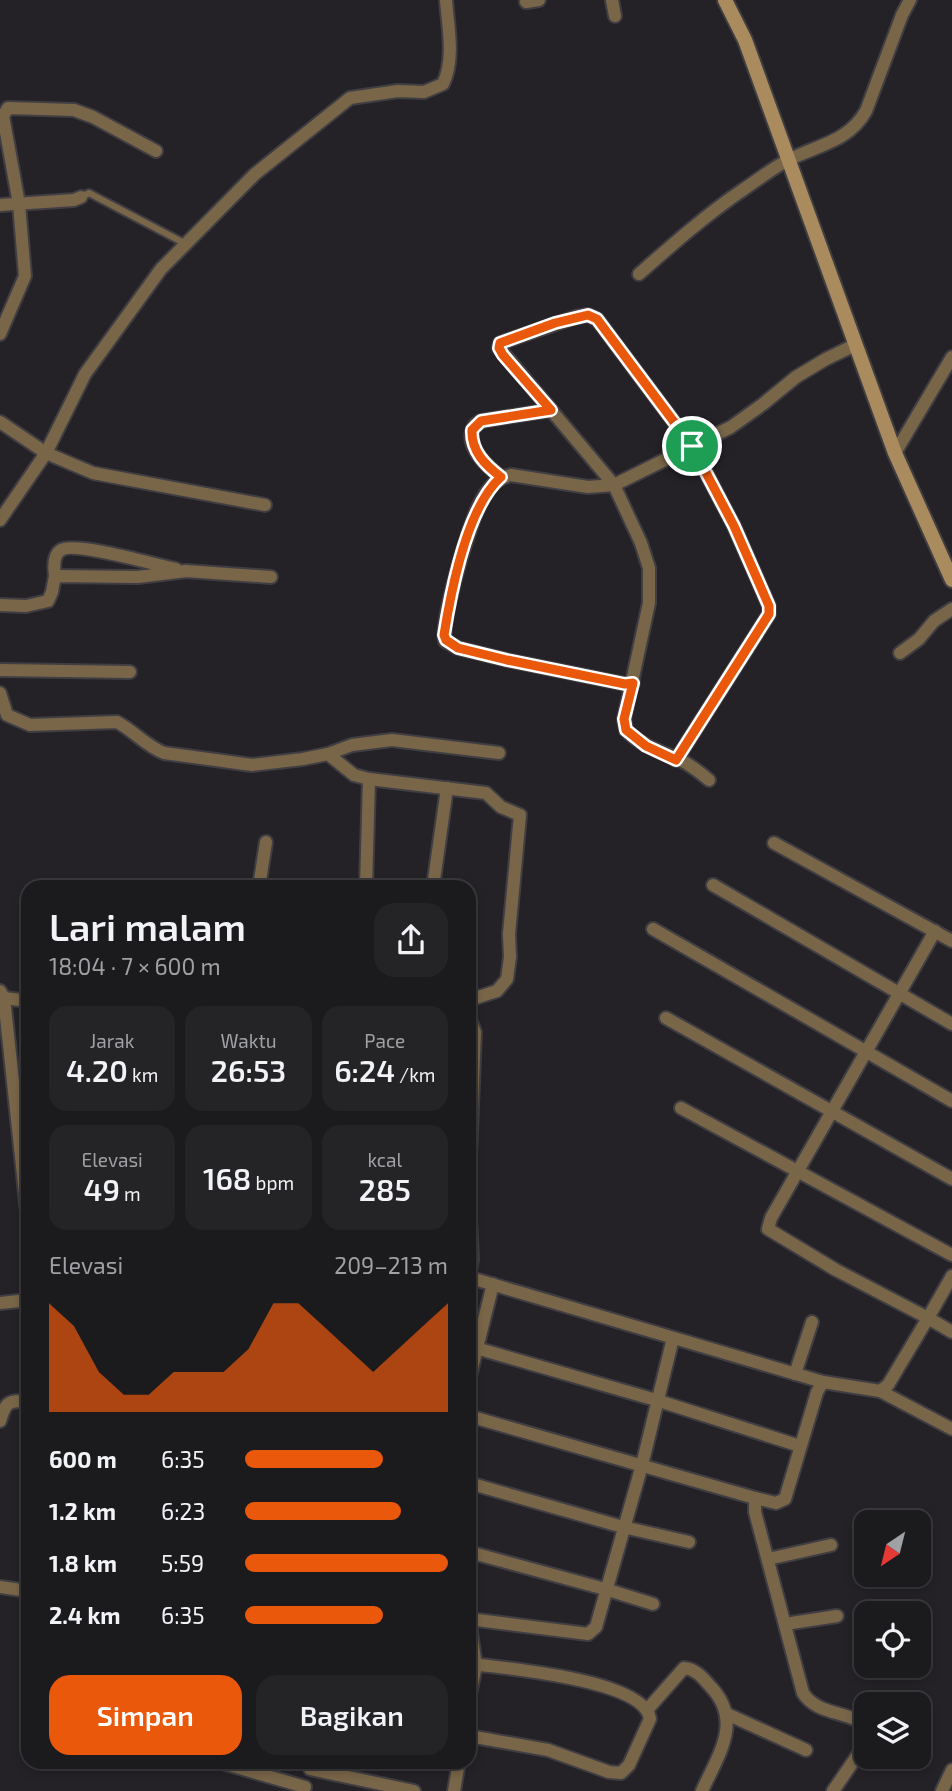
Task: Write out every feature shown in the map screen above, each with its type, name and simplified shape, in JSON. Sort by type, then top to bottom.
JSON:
[{"type":"street","points":[[0,520],[46,453],[85,374],[161,269],[255,174],[350,99],[398,91],[424,92],[443,85],[450,59],[446,0]]},
{"type":"street","points":[[612,0],[615,16]]},
{"type":"street","points":[[725,0],[746,40],[895,453],[952,580]]},
{"type":"street","points":[[639,274],[744,189],[789,160],[846,135],[859,123],[910,0]]},
{"type":"street","points":[[0,334],[25,276],[19,204],[2,116],[9,108],[74,110],[156,150]]},
{"type":"street","points":[[0,205],[81,197]]},
{"type":"street","points":[[676,760],[769,614],[754,570],[692,446],[597,319],[588,315],[555,323],[500,343],[499,348],[614,485],[641,543],[649,568],[649,603],[624,719],[626,730],[646,746],[709,780]]},
{"type":"street","points":[[633,683],[625,684],[507,660],[458,648],[446,640],[444,635],[447,617],[468,531],[483,498],[501,477],[511,475],[589,487],[614,485],[730,427],[806,371],[855,345]]},
{"type":"street","points":[[895,453],[952,357]]},
{"type":"street","points":[[501,477],[486,466],[476,450],[471,438],[475,425],[481,421],[551,410]]},
{"type":"street","points":[[0,422],[46,453],[93,473],[265,505]]},
{"type":"street","points":[[0,605],[26,607],[48,601],[55,576],[57,554],[61,549],[102,552],[186,571],[271,577]]},
{"type":"street","points":[[55,576],[138,577],[186,571]]},
{"type":"street","points":[[900,653],[919,639],[934,621],[952,609]]},
{"type":"street","points":[[0,670],[130,672]]},
{"type":"street","points":[[0,693],[7,715],[30,725],[117,722],[152,748],[164,753],[252,765],[328,754],[352,745],[392,740],[499,753]]},
{"type":"street","points":[[328,754],[354,775],[369,779],[486,793],[501,807],[517,812],[521,818],[507,979],[497,991],[476,998]]},
{"type":"street","points":[[366,880],[369,779]]},
{"type":"street","points":[[434,880],[447,788]]},
{"type":"street","points":[[259,880],[266,842]]},
{"type":"street","points":[[774,843],[952,941]]},
{"type":"street","points":[[713,885],[952,1024]]},
{"type":"street","points":[[653,929],[952,1101]]},
{"type":"street","points":[[935,931],[771,1219],[768,1229],[836,1270],[952,1332]]},
{"type":"street","points":[[21,999],[2,995],[5,1062],[21,1153]]},
{"type":"street","points":[[666,1018],[952,1179]]},
{"type":"street","points":[[681,1108],[952,1255]]},
{"type":"street","points":[[880,1391],[888,1385],[952,1276]]},
{"type":"street","points":[[476,1280],[823,1382],[880,1391],[952,1429]]},
{"type":"street","points":[[476,1338],[493,1284]]},
{"type":"street","points":[[0,1303],[21,1301]]},
{"type":"street","points":[[795,1374],[812,1322]]},
{"type":"street","points":[[476,1620],[589,1634],[596,1627],[642,1465],[673,1338]]},
{"type":"street","points":[[476,1349],[656,1400],[800,1446]]},
{"type":"street","points":[[476,1418],[776,1503],[785,1499],[817,1392],[823,1382]]},
{"type":"street","points":[[0,1421],[3,1409],[10,1401],[21,1401]]},
{"type":"street","points":[[476,1485],[623,1527],[689,1542]]},
{"type":"street","points":[[755,1498],[755,1512],[803,1693],[813,1705],[854,1718]]},
{"type":"street","points":[[768,1559],[831,1545]]},
{"type":"street","points":[[476,1554],[653,1604]]},
{"type":"street","points":[[0,1587],[21,1590]]},
{"type":"street","points":[[785,1624],[837,1616]]},
{"type":"street","points":[[476,1666],[580,1679],[610,1688],[647,1710],[650,1719],[628,1765],[621,1773],[609,1772],[548,1750],[476,1737]]},
{"type":"street","points":[[647,1710],[684,1668],[699,1674],[714,1690],[727,1713],[727,1734],[702,1791]]},
{"type":"street","points":[[727,1713],[806,1750]]},
{"type":"street","points":[[833,1791],[854,1760]]},
{"type":"street","points":[[251,1769],[305,1789],[310,1769]]},
{"type":"street","points":[[323,1769],[414,1791]]},
{"type":"street","points":[[454,1791],[458,1769]]},
{"type":"street","points":[[942,1791],[952,1770]]},
{"type":"lane","points":[[81,197],[89,193],[186,244]]},
{"type":"route","points":[[588,315],[597,319],[692,446],[734,526],[764,593],[769,614],[676,760],[646,746],[626,730],[624,719],[633,683],[625,684],[458,648],[446,640],[444,635],[468,531],[483,498],[501,477],[481,460],[471,438],[472,430],[481,421],[551,410],[503,355],[499,348],[500,343],[576,317],[588,315]]}]
